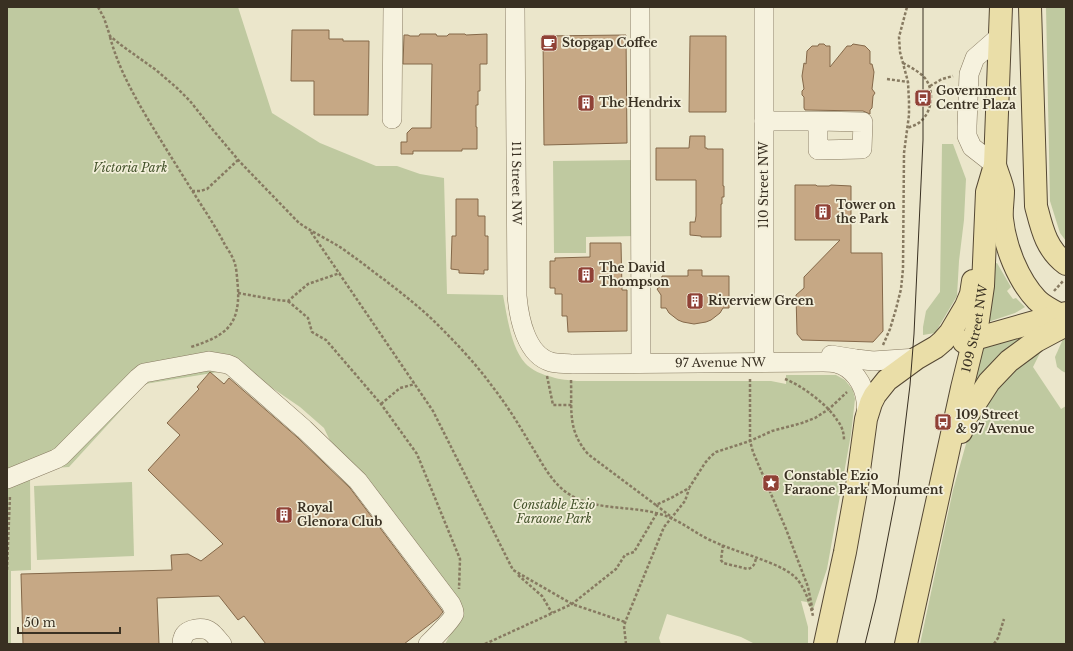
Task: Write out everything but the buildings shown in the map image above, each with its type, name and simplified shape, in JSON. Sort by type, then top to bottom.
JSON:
[{"type":"main road","name":"109 Street NW","points":[[906,644],[962,388],[975,339],[983,286],[986,192],[995,165],[1001,7]]},
{"type":"main road","points":[[1030,7],[1036,206],[1046,241],[1060,259],[1066,271]]},
{"type":"main road","points":[[944,473],[967,416],[989,382],[1009,360],[1036,341],[1064,317],[1038,301],[1031,293],[1020,276],[1010,254],[1002,219],[1003,190],[995,165]]},
{"type":"main road","points":[[820,631],[845,552],[857,485],[866,419],[871,403],[882,385],[893,375],[936,347],[950,333],[966,306],[971,294],[985,230]]},
{"type":"main road","name":"97 Avenue NW","points":[[917,358],[975,339],[1064,317]]},
{"type":"street","points":[[392,119],[393,7]]},
{"type":"street","name":"111 Street NW","points":[[515,7],[518,312],[529,343],[537,354]]},
{"type":"street","points":[[640,7],[641,364]]},
{"type":"street","name":"110 Street NW","points":[[764,7],[765,357]]},
{"type":"street","points":[[995,165],[972,147],[968,136],[969,74],[975,58],[1000,38]]},
{"type":"street","points":[[764,121],[818,122]]},
{"type":"street","name":"97 Avenue NW","points":[[537,354],[550,362],[572,364],[641,364],[824,354],[873,361],[917,358]]},
{"type":"street","name":"97 Avenue NW","points":[[765,357],[836,363],[845,367],[859,380],[866,402],[866,419]]},
{"type":"street","points":[[9,478],[56,460],[144,373],[209,361],[227,364],[232,366],[304,429],[358,481],[451,604],[454,614],[428,644]]},
{"type":"street","points":[[182,644],[183,636],[186,633],[197,629],[205,629],[211,632],[222,644]]},
{"type":"path","points":[[98,7],[104,18],[114,54],[130,89],[162,143],[220,234],[232,256],[235,265],[238,305],[233,322],[229,328],[217,337]]},
{"type":"path","points":[[881,348],[890,329],[896,309],[901,289],[903,269],[904,153],[909,115],[908,82],[900,52],[899,38],[907,7]]},
{"type":"path","points":[[110,36],[156,70],[177,88],[190,101],[238,160],[294,218],[311,231],[339,247],[372,270],[411,300],[438,324],[492,385],[552,478],[561,489],[573,497],[588,502],[656,513],[672,518],[723,546],[772,563],[794,577],[803,589],[820,631]]},
{"type":"path","points":[[903,62],[923,76],[930,86],[931,100],[929,110],[923,119],[916,125],[907,128]]},
{"type":"path","points":[[930,86],[942,79],[959,74],[969,74]]},
{"type":"path","points":[[887,79],[908,82]]},
{"type":"path","points":[[192,191],[207,189],[238,160]]},
{"type":"path","points":[[311,231],[433,411],[513,570],[542,596],[552,613]]},
{"type":"path","points":[[1052,293],[1066,271]]},
{"type":"path","points":[[288,301],[308,284],[340,273]]},
{"type":"path","points":[[238,293],[288,301],[308,318],[312,332],[326,340],[381,404],[417,454],[460,559],[459,591]]},
{"type":"path","points":[[546,372],[554,405],[572,405]]},
{"type":"path","points":[[577,378],[571,378],[572,420],[573,429],[583,448],[589,455],[672,518]]},
{"type":"path","points":[[744,378],[756,378]]},
{"type":"path","points":[[750,378],[750,441],[753,452],[786,529],[808,587],[820,631]]},
{"type":"path","points":[[781,378],[799,386],[829,409],[838,420],[842,429],[844,446]]},
{"type":"path","points":[[381,404],[400,388],[415,384]]},
{"type":"path","points":[[626,644],[625,622],[664,527],[685,501],[689,488],[711,456],[716,452],[750,441],[772,431],[815,418],[829,409],[848,390]]},
{"type":"path","points":[[764,479],[776,476],[779,480],[778,485],[769,489]]},
{"type":"path","points":[[7,570],[9,478]]},
{"type":"path","points":[[656,505],[689,488]]},
{"type":"path","points":[[485,644],[572,604],[616,570],[625,555],[634,552],[656,513]]},
{"type":"path","points":[[723,546],[721,560],[723,563],[748,569],[754,565],[756,558]]},
{"type":"path","points":[[513,570],[572,604],[625,622]]},
{"type":"path","points":[[816,613],[820,631]]},
{"type":"path","points":[[994,644],[998,638],[1004,619]]},
{"type":"green space","name":"Constable Ezio Faraone Park","points":[[7,7],[238,7],[272,113],[320,143],[376,166],[397,166],[420,174],[444,178],[447,294],[503,295],[510,331],[516,349],[528,366],[541,374],[558,379],[577,381],[771,381],[786,384],[786,375],[836,375],[845,380],[853,390],[855,399],[851,434],[827,569],[814,607],[811,608],[807,602],[801,601],[808,627],[808,644],[755,644],[741,637],[667,614],[659,638],[661,644],[445,644],[460,617],[333,447],[324,428],[300,407],[243,368],[145,384],[69,467],[37,469],[30,478],[31,570],[11,571],[11,644],[7,644]]},
{"type":"green space","points":[[1046,7],[1066,7],[1066,241],[1060,233],[1050,201]]},
{"type":"green space","points":[[942,144],[953,144],[966,179],[957,296],[935,333],[923,335],[926,311],[940,292]]},
{"type":"green space","points":[[636,160],[637,236],[586,237],[586,253],[554,253],[553,161]]},
{"type":"green space","points":[[997,263],[1011,287],[1007,291],[1013,299],[1016,298],[1025,307],[1015,313],[988,322],[994,264]]},
{"type":"green space","points":[[1034,335],[971,399],[980,349],[988,340]]},
{"type":"green space","points":[[1066,337],[1066,373],[1057,367],[1055,357],[1063,339]]},
{"type":"green space","points":[[1042,349],[1033,367],[1061,409],[1066,406],[1066,644],[920,644],[953,490],[968,437],[980,412],[994,392],[1011,374]]},
{"type":"green space","points":[[132,482],[134,556],[37,560],[34,486]]},
{"type":"tram line","points":[[865,644],[876,599],[898,485],[910,385],[914,334],[923,140],[923,7]]},
{"type":"place","name":"Stopgap Coffee","points":[[549,43]]},
{"type":"place","name":"Government Centre Plaza","points":[[923,98]]},
{"type":"place","name":"The Hendrix","points":[[586,103]]},
{"type":"place","name":"Tower on the Park","points":[[823,212]]},
{"type":"place","name":"The David Thompson","points":[[586,275]]},
{"type":"place","name":"Riverview Green","points":[[695,301]]},
{"type":"place","name":"109 Street & 97 Avenue","points":[[943,422]]},
{"type":"place","name":"Constable Ezio Faraone Park Monument","points":[[771,483]]},
{"type":"place","name":"Royal Glenora Club","points":[[284,515]]},
{"type":"park label","name":"Victoria Park","points":[[130,168]]}]
